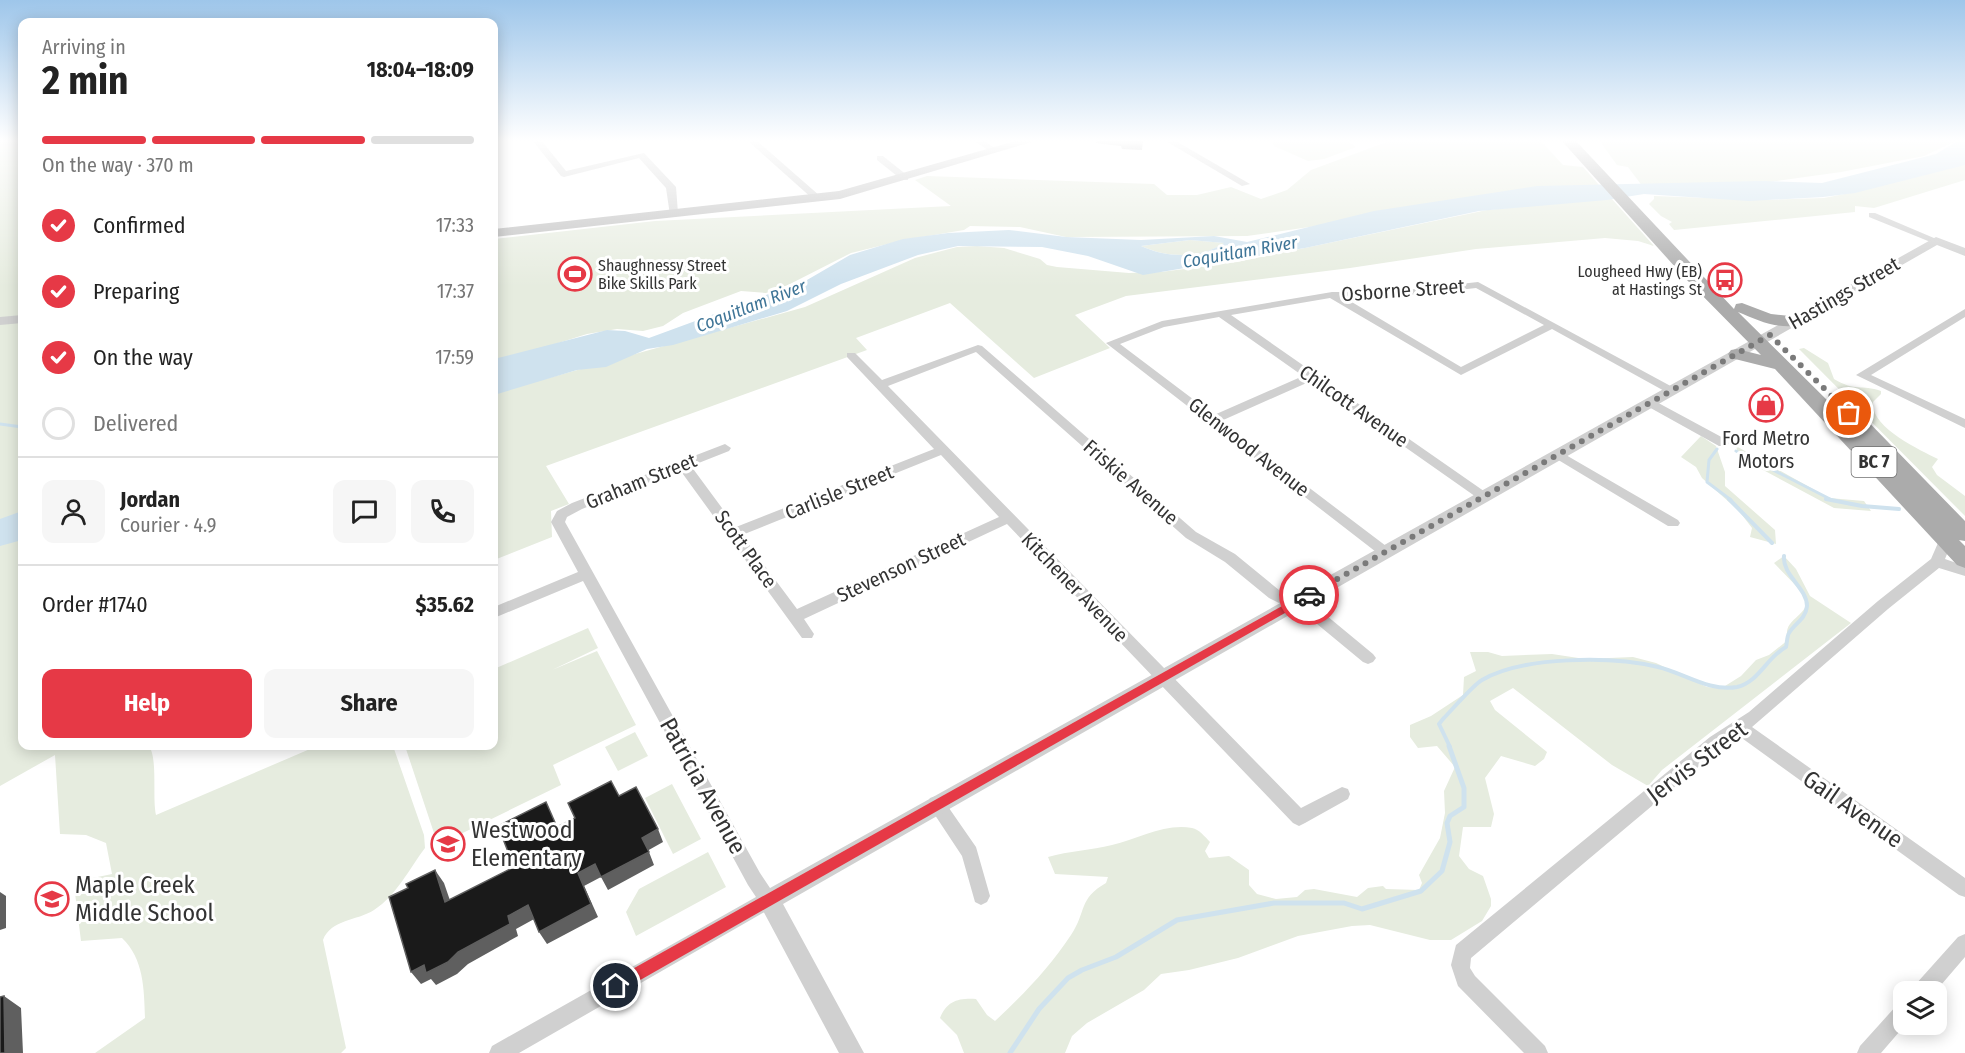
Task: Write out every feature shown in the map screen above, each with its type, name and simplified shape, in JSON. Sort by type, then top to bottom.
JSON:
[{"type":"main road","points":[[498,233],[817,198],[865,189]]},
{"type":"main road","name":"BC 7","points":[[1614,189],[1742,308],[1782,366],[1955,537]]},
{"type":"main road","name":"BC 7","points":[[1624,189],[1648,220],[1764,338],[1832,396],[1955,537],[1965,560]]},
{"type":"main road","points":[[1742,308],[1768,319],[1794,321]]},
{"type":"main road","points":[[1737,354],[1782,366]]},
{"type":"street","points":[[671,189],[673,213]]},
{"type":"street","points":[[807,189],[817,198]]},
{"type":"street","points":[[1872,215],[1965,252]]},
{"type":"street","name":"Hastings Street","points":[[499,1053],[936,803],[1559,455],[1936,241]]},
{"type":"street","name":"Osborne Street","points":[[1112,343],[1162,324],[1332,295],[1388,295],[1478,285],[1672,390]]},
{"type":"street","points":[[1332,295],[1461,372],[1552,325]]},
{"type":"street","points":[[1965,312],[1862,375],[1965,424]]},
{"type":"street","name":"Chilcott Avenue","points":[[1223,315],[1484,496]]},
{"type":"street","points":[[0,321],[18,319]]},
{"type":"street","name":"Glenwood Avenue","points":[[1112,343],[1215,419],[1385,552]]},
{"type":"street","name":"Friskie Avenue","points":[[880,385],[978,348],[1191,535],[1230,558],[1274,594],[1316,615],[1368,658]]},
{"type":"street","name":"Kitchener Avenue","points":[[851,355],[1299,818],[1342,794]]},
{"type":"street","points":[[1215,419],[1311,377]]},
{"type":"street","points":[[1651,403],[1723,443]]},
{"type":"street","name":"Graham Street","points":[[559,518],[577,507],[725,448]]},
{"type":"street","name":"Carlisle Street","points":[[735,533],[943,450]]},
{"type":"street","points":[[1559,455],[1673,523]]},
{"type":"street","name":"Scott Place","points":[[683,465],[807,634]]},
{"type":"street","name":"Patricia Avenue","points":[[559,518],[559,527],[585,575],[769,900],[852,1053]]},
{"type":"street","name":"Stevenson Street","points":[[794,617],[1008,518]]},
{"type":"street","name":"Jervis Street","points":[[1538,1053],[1468,983],[1459,962],[1463,952],[1716,742],[1741,728],[1937,562],[1955,537]]},
{"type":"street","points":[[1937,562],[1965,571]]},
{"type":"street","points":[[498,611],[585,575]]},
{"type":"street","name":"Gail Avenue","points":[[1741,728],[1965,889]]},
{"type":"street","points":[[936,803],[970,854],[981,896]]},
{"type":"street","points":[[1932,981],[1965,943]]},
{"type":"street","points":[[1867,1053],[1893,1024]]},
{"type":"shaded area","points":[[0,189],[18,189],[18,750],[151,750],[156,815],[308,750],[394,750],[424,835],[425,848],[396,889],[382,904],[367,914],[338,924],[327,933],[323,940],[346,1048],[341,1053],[95,1053],[145,1018],[139,965],[129,946],[122,938],[81,941],[75,893],[83,880],[112,874],[106,843],[86,835],[60,834],[55,755],[0,786]]},
{"type":"shaded area","points":[[928,189],[1160,189],[1167,195],[1197,195],[1222,189],[1236,189],[1261,199],[1287,190],[1570,189],[1247,236],[1066,237],[1020,227],[970,226],[964,230],[904,240],[851,253],[788,285],[766,293],[741,291],[683,313],[663,326],[643,331],[617,329],[587,334],[498,362],[498,239],[655,221],[951,206]]},
{"type":"shaded area","points":[[1935,189],[1874,208],[1855,206],[1855,212],[1674,230],[1669,224],[1672,222],[1661,216],[1649,204],[1654,196],[1764,200],[1824,198],[1860,191]]},
{"type":"shaded area","points":[[1611,198],[1654,246],[1638,241],[1605,238],[1476,249],[1350,268],[1126,296],[1075,315],[1110,348],[1034,378],[950,303],[856,338],[867,350],[546,466],[569,504],[551,511],[552,537],[498,558],[498,392],[805,307],[915,258],[957,247],[1004,248],[1057,267],[1129,273],[1161,272],[1237,262],[1487,210]]},
{"type":"shaded area","points":[[1190,240],[1225,243],[1205,252],[1183,255],[1162,253],[1141,246]]},
{"type":"shaded area","points":[[1804,348],[1828,363],[1834,379],[1853,387],[1881,391],[1873,402],[1874,411],[1879,420],[1898,436],[1938,459],[1932,467],[1937,475],[1965,496],[1965,516],[1799,349]]},
{"type":"shaded area","points":[[1701,436],[1716,446],[1725,472],[1725,486],[1775,530],[1776,544],[1750,537],[1752,528],[1739,511],[1702,478],[1696,467],[1681,457]]},
{"type":"shaded area","points":[[1736,446],[1829,498],[1864,501],[1871,511],[1834,508],[1739,457]]},
{"type":"shaded area","points":[[1784,556],[1796,569],[1810,596],[1851,623],[1662,770],[1648,786],[1612,765],[1513,688],[1490,701],[1495,710],[1547,752],[1544,759],[1535,766],[1501,756],[1485,778],[1494,814],[1491,827],[1463,827],[1459,856],[1469,869],[1483,876],[1491,899],[1491,906],[1482,921],[1451,940],[1430,940],[1370,925],[1352,926],[1298,936],[1238,958],[1161,974],[1144,990],[1087,1023],[1072,1036],[1065,1053],[964,1053],[957,1035],[940,1018],[950,1004],[964,999],[976,999],[987,1015],[995,1021],[1026,991],[1054,958],[1076,927],[1091,894],[1106,883],[1108,877],[1055,874],[1048,857],[1112,845],[1162,830],[1182,827],[1197,830],[1210,842],[1205,851],[1209,858],[1229,856],[1249,870],[1249,885],[1257,894],[1276,899],[1297,897],[1305,890],[1314,889],[1357,897],[1368,888],[1383,886],[1386,889],[1419,890],[1422,883],[1419,875],[1440,838],[1445,813],[1444,791],[1455,767],[1437,746],[1418,748],[1410,737],[1410,725],[1431,716],[1463,695],[1464,677],[1476,671],[1470,652],[1488,652],[1502,656],[1552,654],[1585,659],[1633,657],[1656,663],[1707,687],[1725,686],[1741,676],[1756,660],[1769,655],[1788,640],[1787,633],[1790,624],[1802,612],[1808,601],[1774,563]]},
{"type":"shaded area","points":[[588,628],[598,648],[552,670],[597,651],[636,725],[553,765],[561,785],[438,845],[406,750],[498,750],[498,667]]},
{"type":"shaded area","points":[[635,732],[648,756],[618,771],[605,747]]},
{"type":"shaded area","points":[[672,784],[701,839],[673,854],[645,798]]},
{"type":"shaded area","points":[[708,852],[726,887],[636,936],[626,912],[639,889]]},
{"type":"water","name":"Coquitlam River","points":[[1517,189],[1870,189],[1823,197],[1749,201],[1644,194],[1607,200],[1479,211],[1305,248],[1143,275],[1088,256],[1042,247],[958,246],[918,255],[841,284],[787,311],[673,345],[647,349],[606,367],[577,370],[498,394],[498,358],[607,330],[625,331],[649,338],[807,280],[850,255],[903,239],[948,233],[1009,230],[1066,237],[1141,240],[1214,236],[1247,242],[1374,211]],"holes":[[[1190,240],[1224,243],[1194,254],[1172,255],[1141,246]]]},
{"type":"water","points":[[18,512],[18,541],[0,546],[0,519]]},
{"type":"building","points":[[611,781],[619,796],[636,787],[658,829],[642,838],[649,852],[601,877],[595,864],[578,873],[591,904],[539,932],[528,905],[508,916],[510,924],[458,952],[448,962],[426,973],[424,965],[411,972],[389,897],[408,888],[406,884],[435,870],[445,902],[514,867],[498,826],[546,802],[557,827],[575,818],[568,803]]},
{"type":"building","points":[[4,996],[5,1053],[0,1053],[0,997]]},
{"type":"waterway","points":[[0,424],[18,426]]},
{"type":"waterway","points":[[1717,449],[1709,460],[1707,482],[1731,500]]},
{"type":"waterway","points":[[1736,451],[1832,500]]},
{"type":"waterway","points":[[1729,499],[1772,543]]},
{"type":"waterway","points":[[1826,499],[1862,506],[1899,509]]},
{"type":"waterway","points":[[1450,747],[1439,724],[1443,719],[1482,680],[1520,666],[1568,660],[1617,661],[1658,667],[1716,687],[1737,687],[1745,684],[1786,647],[1789,633],[1806,611],[1806,599],[1787,569],[1784,556]]},
{"type":"waterway","points":[[1010,1053],[1039,1009],[1068,978],[1116,957],[1177,920],[1274,903],[1344,903],[1362,909],[1421,891],[1442,871],[1450,842],[1447,823],[1450,816],[1464,807],[1464,788],[1449,746]]},
{"type":"way so far","points":[[1309,595],[1770,335],[1849,413]]},
{"type":"place","name":"Shaughnessy Street Bike Skills Park","points":[[575,274]]},
{"type":"place","name":"Lougheed Hwy (EB) at Hastings St","points":[[1725,280]]},
{"type":"place","name":"Ford Metro Motors","points":[[1766,405]]},
{"type":"place","name":"Westwood Elementary","points":[[448,844]]},
{"type":"place","name":"Maple Creek Middle School","points":[[52,899]]},
{"type":"route","points":[[616,986],[936,803],[1309,595]]}]
